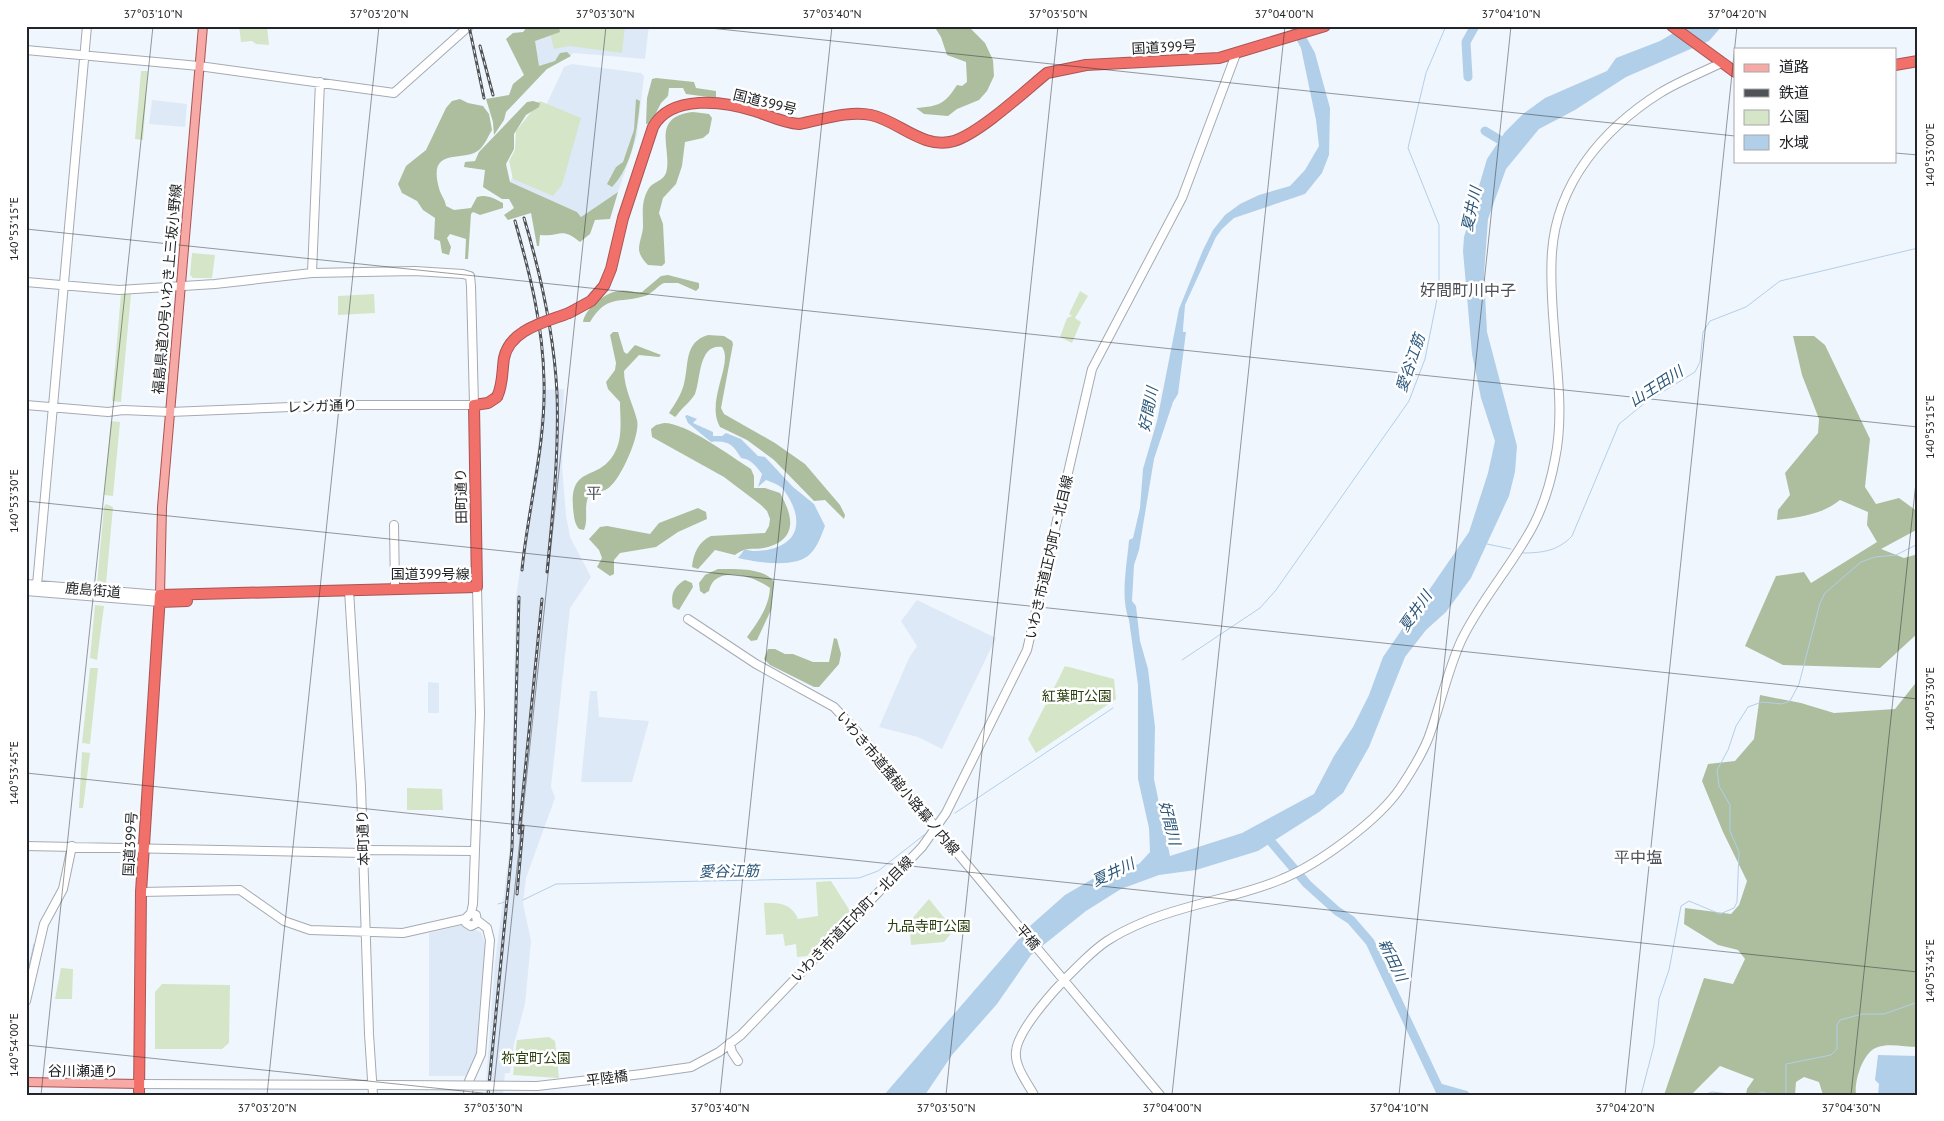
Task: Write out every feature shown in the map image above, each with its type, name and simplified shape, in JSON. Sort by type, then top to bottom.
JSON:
[{"type":"highway","name":"国道399号","points":[[474,405],[488,403],[497,397],[506,353],[513,340],[526,331],[569,313],[591,301],[604,286],[611,269],[623,218],[654,128],[661,116],[675,107],[691,103],[742,107],[790,124],[865,114],[882,119],[922,138],[953,142],[963,138],[1000,112],[1047,73],[1055,70],[1086,65],[1219,58],[1324,26]]},
{"type":"highway","points":[[1672,26],[1734,71]]},
{"type":"highway","points":[[1896,65],[1918,61]]},
{"type":"highway","name":"田町通り","points":[[474,405],[477,587]]},
{"type":"highway","name":"国道399号線","points":[[349,593],[395,588],[477,587]]},
{"type":"highway","name":"国道399号線","points":[[160,599],[349,593],[451,593],[477,587]]},
{"type":"highway","name":"国道399号","points":[[139,1095],[141,892],[160,599]]},
{"type":"main road","name":"福島県道20号いわき上三坂小野線","points":[[160,599],[162,507],[203,26]]},
{"type":"main road","name":"谷川瀬通り","points":[[26,1082],[139,1084]]},
{"type":"street","points":[[37,585],[87,26]]},
{"type":"street","points":[[26,50],[200,66],[394,93],[469,26]]},
{"type":"street","name":"いわき市道正内町・北目線","points":[[642,1074],[691,1066],[730,1044],[741,1035],[904,866],[936,828],[979,750],[1027,650],[1092,369],[1182,198],[1236,54]]},
{"type":"street","points":[[1034,1095],[1019,1065],[1017,1047],[1039,1009],[1063,978],[1107,941],[1146,920],[1283,879],[1310,865],[1378,814],[1394,798],[1412,770],[1427,740],[1460,644],[1484,601],[1532,527],[1542,507],[1555,459],[1560,418],[1551,284],[1552,251],[1556,226],[1571,184],[1596,146],[1629,115],[1665,90],[1722,63]]},
{"type":"street","points":[[312,273],[320,82]]},
{"type":"street","points":[[26,282],[119,290],[215,284],[312,273],[414,271],[470,276],[474,405]]},
{"type":"street","name":"レンガ通り","points":[[26,405],[108,412],[123,410],[170,412],[340,405],[474,405]]},
{"type":"street","points":[[394,525],[395,588]]},
{"type":"street","name":"鹿島街道","points":[[26,584],[160,599]]},
{"type":"street","points":[[141,892],[240,890],[284,921],[310,930],[402,933],[465,919],[471,913],[480,714],[477,587]]},
{"type":"street","name":"鹿島街道","points":[[26,591],[160,599]]},
{"type":"street","name":"本町通り","points":[[349,593],[364,853],[368,1034],[373,1095]]},
{"type":"street","name":"いわき市道搔槌小路幕ノ内線","points":[[688,619],[756,664],[834,707],[871,747],[936,828],[995,897]]},
{"type":"street","points":[[26,846],[364,853],[368,850],[474,852]]},
{"type":"street","points":[[26,1001],[44,924],[63,889],[76,847]]},
{"type":"street","name":"平橋","points":[[995,897],[1063,978]]},
{"type":"street","points":[[468,1095],[468,1081],[481,1054],[490,940],[487,928],[478,921],[476,915],[471,913]]},
{"type":"street","points":[[465,919],[466,923],[471,926],[478,921]]},
{"type":"street","points":[[1063,978],[1160,1095]]},
{"type":"street","points":[[730,1044],[732,1052],[738,1061]]},
{"type":"street","name":"平陸橋","points":[[373,1085],[537,1086],[642,1074]]},
{"type":"street","points":[[139,1084],[373,1085]]},
{"type":"shaded area","points":[[541,26],[649,26],[645,59],[574,53],[537,73],[531,38]]},
{"type":"shaded area","points":[[572,64],[641,73],[644,76],[637,136],[618,192],[581,217],[577,212],[510,182],[564,67]]},
{"type":"shaded area","points":[[152,100],[187,104],[185,127],[149,124]]},
{"type":"shaded area","points":[[564,389],[562,466],[566,515],[570,537],[591,577],[570,608],[551,787],[555,798],[526,878],[523,903],[531,941],[525,1004],[514,1044],[510,1073],[505,1073],[503,1095],[485,1095],[495,962],[510,847],[516,597],[537,455],[543,390]]},
{"type":"shaded area","points":[[917,600],[996,638],[942,749],[918,737],[879,727],[909,658],[917,646],[901,621]]},
{"type":"shaded area","points":[[428,682],[439,683],[439,713],[428,713]]},
{"type":"shaded area","points":[[590,691],[597,691],[599,717],[649,721],[632,782],[581,782]]},
{"type":"shaded area","points":[[463,925],[481,932],[485,943],[477,1053],[466,1076],[429,1076],[429,933]]},
{"type":"green space","points":[[239,26],[267,26],[269,45],[256,44],[252,41],[241,42]]},
{"type":"green space","points":[[528,26],[559,26],[560,32],[535,41],[539,66],[555,61],[560,53],[567,52],[571,56],[547,69],[506,112],[504,120],[494,135],[493,122],[486,99],[509,95],[513,84],[524,75],[506,39],[513,33],[523,32]]},
{"type":"green space","points":[[566,26],[625,26],[622,53],[569,46],[554,49],[550,33]]},
{"type":"green space","points":[[934,26],[968,26],[985,43],[993,60],[994,76],[987,91],[979,100],[957,109],[948,116],[924,114],[916,108],[936,105],[944,101],[957,85],[962,86],[967,82],[966,62],[947,55],[941,37]]},
{"type":"green space","points":[[141,71],[148,71],[143,140],[135,139]]},
{"type":"green space","points":[[652,79],[694,82],[696,88],[716,91],[716,98],[686,94],[683,88],[669,88],[668,96],[661,103],[651,123],[646,124],[647,98]]},
{"type":"green space","points":[[460,99],[483,106],[489,114],[492,130],[479,150],[472,154],[442,161],[438,166],[437,175],[440,192],[446,206],[454,210],[471,208],[477,197],[481,196],[491,197],[503,203],[503,208],[480,215],[473,212],[471,214],[468,259],[465,259],[466,239],[450,234],[447,238],[451,247],[449,255],[442,253],[440,241],[434,239],[435,218],[423,210],[417,201],[402,193],[398,184],[406,166],[426,150],[446,108],[452,101]]},
{"type":"green space","points":[[636,99],[640,101],[633,147],[625,168],[612,187],[607,184],[616,167],[623,162],[634,130]]},
{"type":"green space","points":[[540,101],[581,118],[562,185],[553,196],[513,179],[509,161],[515,150],[516,131]]},
{"type":"green space","points":[[527,102],[540,103],[539,107],[526,115],[514,134],[514,149],[506,164],[510,182],[577,212],[581,217],[618,192],[610,219],[595,220],[590,234],[580,242],[569,234],[561,233],[540,235],[539,246],[537,246],[531,213],[508,220],[504,215],[514,208],[509,199],[502,199],[483,187],[485,170],[464,167],[465,162],[475,161],[479,152]]},
{"type":"green space","points":[[693,112],[709,114],[712,118],[709,133],[703,138],[685,142],[682,166],[676,184],[663,198],[659,213],[663,224],[665,263],[662,266],[648,265],[643,260],[639,249],[646,193],[666,173],[666,136],[667,127],[671,120],[679,115]]},
{"type":"green space","points":[[192,253],[215,255],[212,278],[193,278],[190,275]]},
{"type":"green space","points":[[668,275],[699,283],[699,288],[696,291],[678,283],[664,283],[645,296],[608,304],[596,313],[590,322],[583,322],[587,312],[601,298],[613,292],[642,292],[661,276]]},
{"type":"green space","points":[[1080,291],[1088,296],[1075,318],[1081,322],[1072,343],[1060,337],[1067,318],[1072,316],[1069,314]]},
{"type":"green space","points":[[121,293],[131,294],[121,402],[112,401]]},
{"type":"green space","points":[[374,294],[375,313],[338,315],[338,296]]},
{"type":"green space","points":[[613,332],[618,332],[624,352],[627,354],[635,345],[661,355],[659,357],[639,355],[624,371],[627,390],[637,420],[636,436],[623,468],[612,485],[605,490],[589,495],[586,504],[584,530],[579,529],[574,517],[573,494],[576,485],[581,479],[601,468],[608,461],[618,446],[620,434],[620,402],[608,389],[606,382],[615,370],[616,363],[610,335]]},
{"type":"green space","points":[[708,335],[724,336],[732,341],[733,344],[721,408],[724,414],[775,443],[805,464],[840,505],[845,515],[844,519],[825,500],[814,501],[774,460],[747,440],[720,427],[716,417],[716,406],[725,363],[725,354],[722,347],[708,351],[704,357],[697,388],[692,399],[675,417],[669,413],[683,388],[691,348],[700,338]]},
{"type":"green space","points":[[1793,336],[1814,336],[1825,345],[1870,439],[1865,487],[1876,504],[1899,498],[1918,512],[1918,529],[1881,549],[1904,558],[1918,554],[1918,633],[1880,668],[1783,665],[1745,646],[1776,576],[1804,572],[1811,583],[1877,542],[1867,525],[1868,512],[1840,500],[1818,512],[1777,520],[1778,510],[1790,495],[1785,473],[1818,433],[1819,419],[1802,375]]},
{"type":"green space","points":[[111,421],[120,422],[113,496],[104,495]]},
{"type":"green space","points":[[664,423],[673,424],[696,434],[751,469],[754,476],[754,488],[765,488],[780,493],[790,517],[789,531],[785,538],[768,547],[747,549],[735,555],[715,550],[698,569],[692,567],[697,548],[707,538],[711,536],[765,533],[770,519],[767,511],[761,505],[724,477],[652,437],[651,429],[656,425]]},
{"type":"green space","points":[[106,504],[113,507],[106,584],[97,583],[104,507]]},
{"type":"green space","points":[[698,508],[706,512],[707,519],[678,532],[656,547],[620,553],[614,560],[614,574],[610,576],[597,567],[602,558],[599,550],[589,539],[600,527],[607,526],[650,534],[659,523]]},
{"type":"green space","points":[[718,569],[756,571],[769,577],[774,582],[771,610],[757,640],[751,641],[747,637],[759,620],[768,602],[770,588],[755,580],[736,575],[727,575],[719,577],[712,583],[709,591],[704,594],[700,591],[699,583],[705,575]]},
{"type":"green space","points":[[685,580],[692,583],[693,587],[679,610],[673,607],[673,595],[678,585]]},
{"type":"green space","points":[[95,605],[104,606],[97,660],[90,658]]},
{"type":"green space","points":[[834,638],[837,639],[841,654],[839,664],[819,687],[814,687],[770,665],[764,659],[768,649],[775,649],[813,662],[829,662]]},
{"type":"green space","name":"紅葉町公園","points":[[1065,666],[1114,679],[1116,699],[1036,753],[1028,739]]},
{"type":"green space","points":[[90,668],[98,668],[90,744],[82,743]]},
{"type":"green space","points":[[1918,680],[1918,1047],[1887,1045],[1873,1050],[1868,1054],[1861,1067],[1856,1082],[1856,1095],[1823,1095],[1819,1082],[1804,1077],[1796,1082],[1795,1095],[1746,1095],[1747,1089],[1754,1079],[1720,1066],[1691,1095],[1664,1095],[1704,978],[1733,984],[1745,959],[1738,950],[1718,945],[1684,924],[1685,908],[1731,914],[1739,905],[1747,881],[1723,832],[1702,781],[1708,764],[1735,761],[1754,739],[1760,695],[1801,703],[1834,713],[1895,709]]},
{"type":"green space","points":[[82,752],[90,753],[83,808],[79,808]]},
{"type":"green space","points":[[407,788],[442,789],[443,810],[407,810]]},
{"type":"green space","points":[[831,881],[850,911],[807,956],[797,957],[796,944],[785,946],[783,934],[766,935],[764,903],[775,903],[789,907],[798,919],[818,916],[816,882]]},
{"type":"green space","name":"九品寺町公園","points":[[929,899],[954,930],[944,942],[911,945],[909,922]]},
{"type":"green space","points":[[61,968],[73,969],[72,999],[55,999]]},
{"type":"green space","points":[[162,984],[230,985],[229,1043],[222,1049],[155,1049],[155,992]]},
{"type":"green space","name":"祢宜町公園","points":[[549,1037],[555,1041],[559,1078],[513,1075],[517,1040]]},
{"type":"water","name":"夏井川","points":[[1289,26],[1300,26],[1315,53],[1330,108],[1329,155],[1322,173],[1305,194],[1234,218],[1216,237],[1185,305],[1183,332],[1186,332],[1178,394],[1173,402],[1154,459],[1139,550],[1134,565],[1132,601],[1136,606],[1140,641],[1148,669],[1155,727],[1154,779],[1170,856],[1242,833],[1314,794],[1334,756],[1353,727],[1369,695],[1383,657],[1469,532],[1488,473],[1495,441],[1481,398],[1472,354],[1463,251],[1464,237],[1487,159],[1505,132],[1523,114],[1545,98],[1607,71],[1616,58],[1660,41],[1685,26],[1722,26],[1709,41],[1626,77],[1575,110],[1539,129],[1506,169],[1488,219],[1484,275],[1487,332],[1517,446],[1515,472],[1509,496],[1471,578],[1446,612],[1426,630],[1405,657],[1369,747],[1343,793],[1319,812],[1258,851],[1196,870],[1159,875],[1121,889],[1086,911],[1031,955],[997,1004],[952,1055],[925,1095],[884,1095],[1030,926],[1065,895],[1101,874],[1139,864],[1150,852],[1149,828],[1138,779],[1138,685],[1125,601],[1129,540],[1133,538],[1140,508],[1143,469],[1157,421],[1179,309],[1203,250],[1213,230],[1225,215],[1240,204],[1259,195],[1290,186],[1305,170],[1319,146],[1316,120],[1301,48]]},
{"type":"water","points":[[685,416],[697,419],[693,423],[713,432],[713,436],[722,436],[726,433],[741,439],[758,456],[765,457],[793,487],[814,504],[825,526],[810,554],[804,559],[786,563],[738,558],[745,549],[753,551],[767,550],[788,541],[796,526],[794,508],[780,486],[766,480],[758,487],[762,474],[755,466],[750,461],[741,458],[729,444],[725,442],[711,442],[688,423]]},
{"type":"water","points":[[1878,1055],[1918,1056],[1918,1095],[1878,1095],[1879,1084],[1875,1080]]},
{"type":"waterway","name":"愛谷江筋","points":[[1182,660],[1260,608],[1276,590],[1409,401],[1425,359],[1439,289],[1439,225],[1408,148],[1426,73],[1446,26]]},
{"type":"waterway","points":[[1468,77],[1466,42],[1475,26]]},
{"type":"waterway","points":[[1485,131],[1510,146]]},
{"type":"waterway","name":"山王田川","points":[[1522,553],[1555,548],[1572,536],[1619,424],[1646,402],[1695,372],[1700,362],[1703,332],[1710,321],[1746,307],[1780,281],[1918,248]]},
{"type":"waterway","name":"山王田川","points":[[1487,544],[1511,549]]},
{"type":"waterway","points":[[1641,1095],[1654,1045],[1659,999],[1669,970],[1681,906],[1689,901],[1720,914],[1734,908],[1737,902],[1739,852],[1730,831],[1730,805],[1719,786],[1717,770],[1728,750],[1736,726],[1748,707],[1762,702],[1782,704],[1790,701],[1799,684],[1820,603],[1825,593],[1861,562],[1875,557],[1896,555],[1918,544]]},
{"type":"waterway","name":"愛谷江筋","points":[[955,813],[1113,708]]},
{"type":"waterway","name":"愛谷江筋","points":[[523,900],[556,884],[859,878],[878,871],[924,835]]},
{"type":"waterway","name":"新田川","points":[[1267,837],[1307,884],[1337,911],[1351,920],[1370,942],[1442,1095]]},
{"type":"waterway","points":[[498,904],[505,902]]},
{"type":"waterway","points":[[26,979],[34,944]]},
{"type":"waterway","points":[[1786,1095],[1786,1064],[1831,1055],[1837,1049],[1837,1025],[1840,1020],[1862,1014],[1884,1014],[1918,1002]]},
{"type":"waterway","points":[[1440,1088],[1465,1095]]},
{"type":"waterway","points":[[1703,1095],[1712,1092],[1739,1095]]},
{"type":"waterway","points":[[1751,1095],[1763,1092],[1772,1095]]},
{"type":"railway","points":[[469,26],[484,98]]},
{"type":"railway","points":[[480,46],[493,95]]},
{"type":"railway","points":[[524,218],[546,305],[557,393],[556,460],[547,572]]},
{"type":"railway","points":[[515,221],[535,300],[541,340],[544,381],[540,452],[522,570]]},
{"type":"railway","points":[[488,1095],[512,848],[519,597]]},
{"type":"railway","points":[[519,833],[542,599]]},
{"type":"railway","points":[[517,894],[523,826]]},
{"type":"district","name":"好間町川中子","points":[[1468,290]]},
{"type":"district","name":"平","points":[[594,493]]},
{"type":"district","name":"平中塩","points":[[1638,857]]},
{"type":"water label","name":"好間川","points":[[1148,409]]},
{"type":"water label","name":"好間川","points":[[1170,823]]}]
